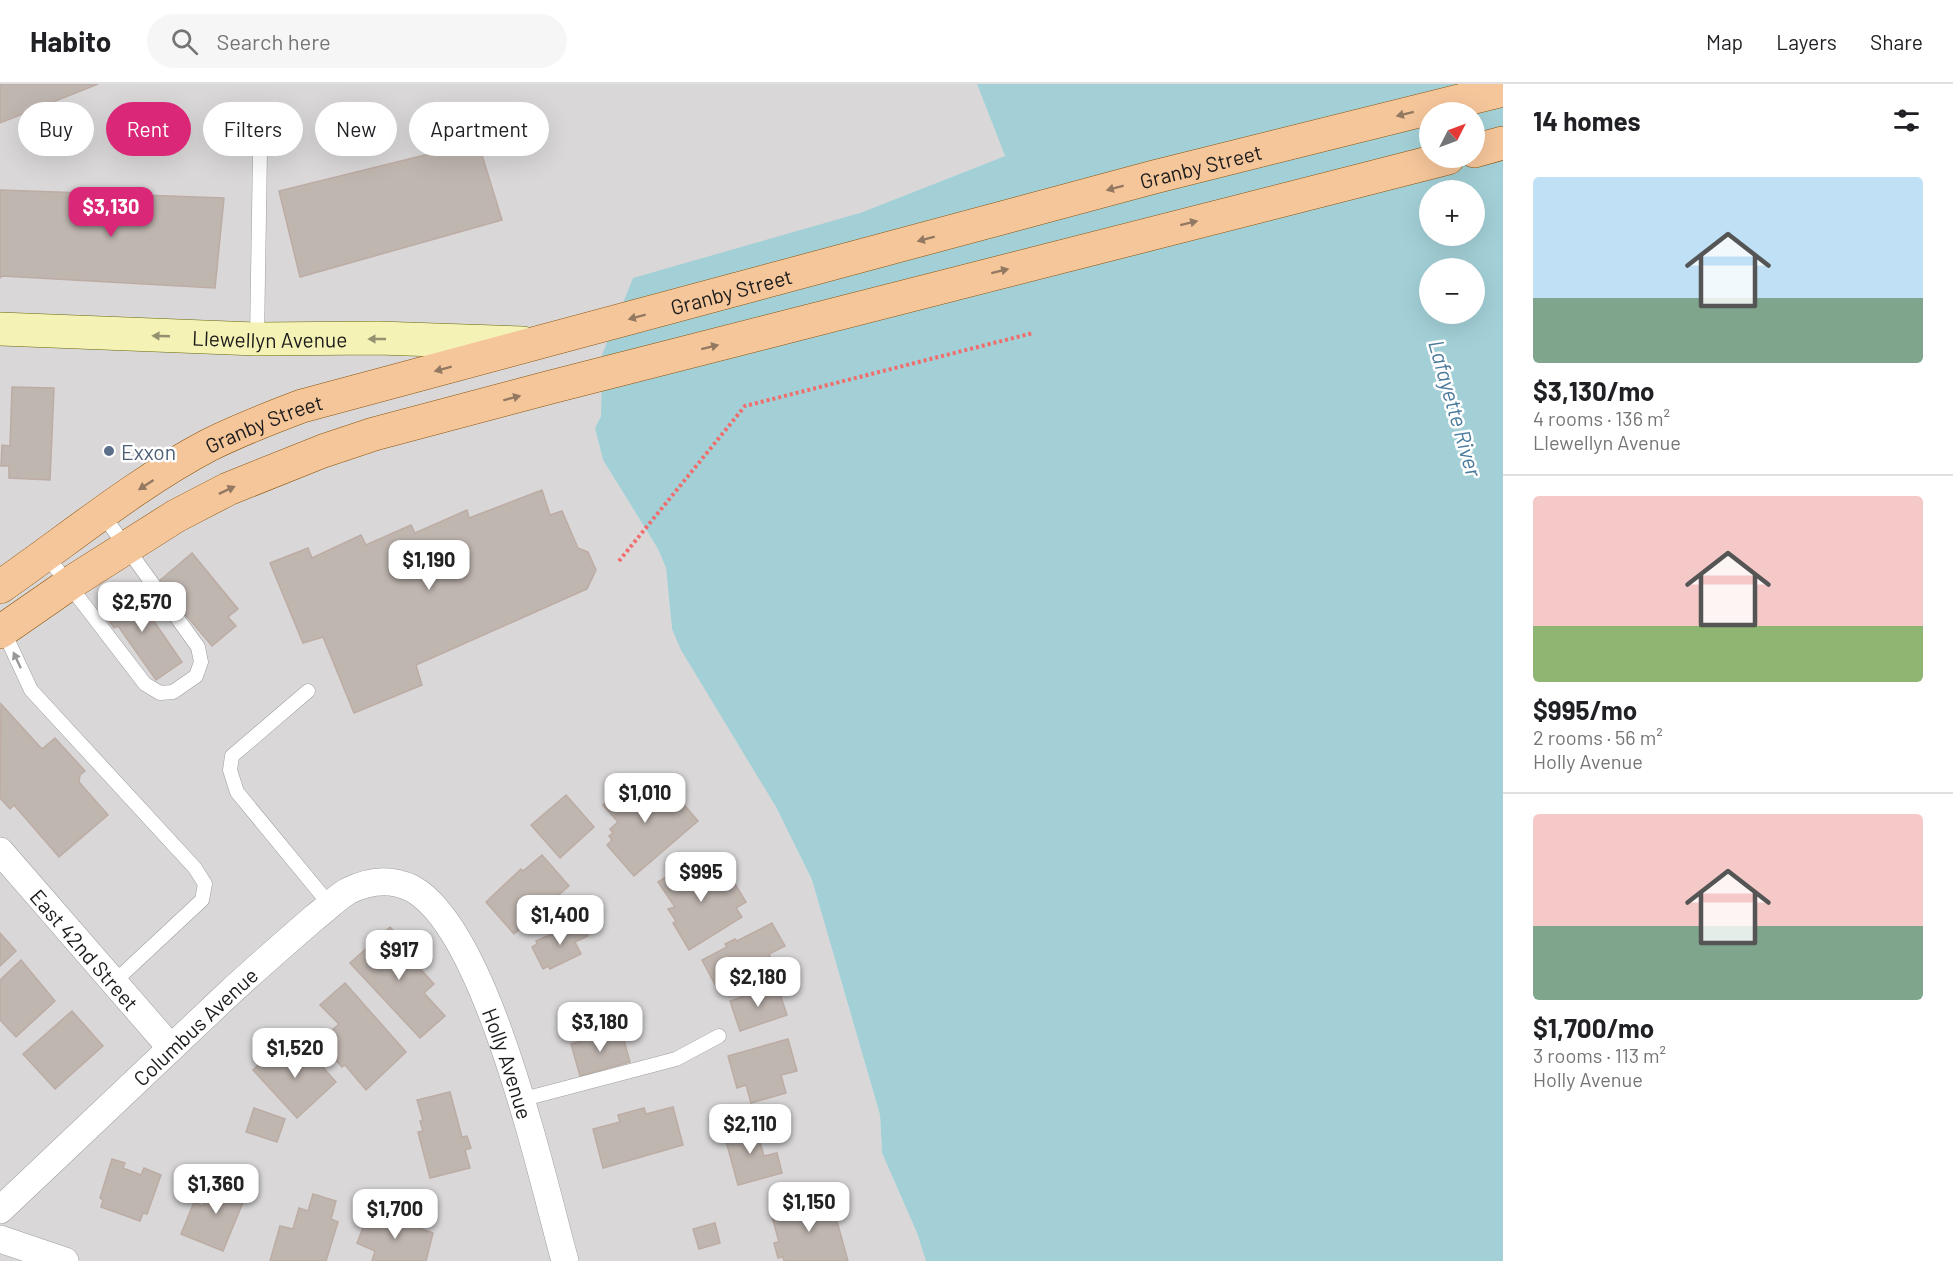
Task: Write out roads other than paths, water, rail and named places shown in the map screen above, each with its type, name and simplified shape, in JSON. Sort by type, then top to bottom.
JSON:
[{"type":"main road","name":"Granby Street","points":[[0,587],[102,515],[207,446],[250,425],[302,406],[1154,177],[1503,90]]},
{"type":"main road","points":[[1485,148],[1503,143]]},
{"type":"main road","points":[[1,631],[176,516],[228,489],[323,451],[374,434],[1419,165]]},
{"type":"street","name":"Llewellyn Avenue","points":[[0,329],[257,339],[378,338],[540,343]]},
{"type":"street","name":"East 42nd Street","points":[[0,851],[171,1048]]},
{"type":"street","name":"Columbus Avenue","points":[[0,1210],[269,956],[346,892],[366,883],[389,881],[411,888]]},
{"type":"street","name":"Holly Avenue","points":[[411,888],[430,902],[443,916],[475,972],[498,1028],[565,1261]]},
{"type":"street","points":[[0,1239],[65,1261]]},
{"type":"lane","points":[[257,339],[260,156]]},
{"type":"lane","points":[[46,555],[145,684],[160,693],[173,692],[196,676],[201,662],[198,647],[102,515]]},
{"type":"lane","points":[[1,631],[31,690],[195,868],[205,884],[202,900],[113,983]]},
{"type":"lane","points":[[308,691],[232,756],[230,770],[237,792],[330,905]]},
{"type":"lane","points":[[520,1100],[676,1059],[719,1036]]},
{"type":"water","name":"Lafayette River","points":[[977,84],[1503,84],[1503,1261],[926,1261],[917,1233],[882,1153],[880,1115],[812,880],[776,807],[681,650],[672,629],[666,568],[658,549],[603,460],[595,428],[601,416],[602,355],[633,278],[860,213],[1005,156]]},
{"type":"place","name":"Exxon","points":[[109,451]]}]
